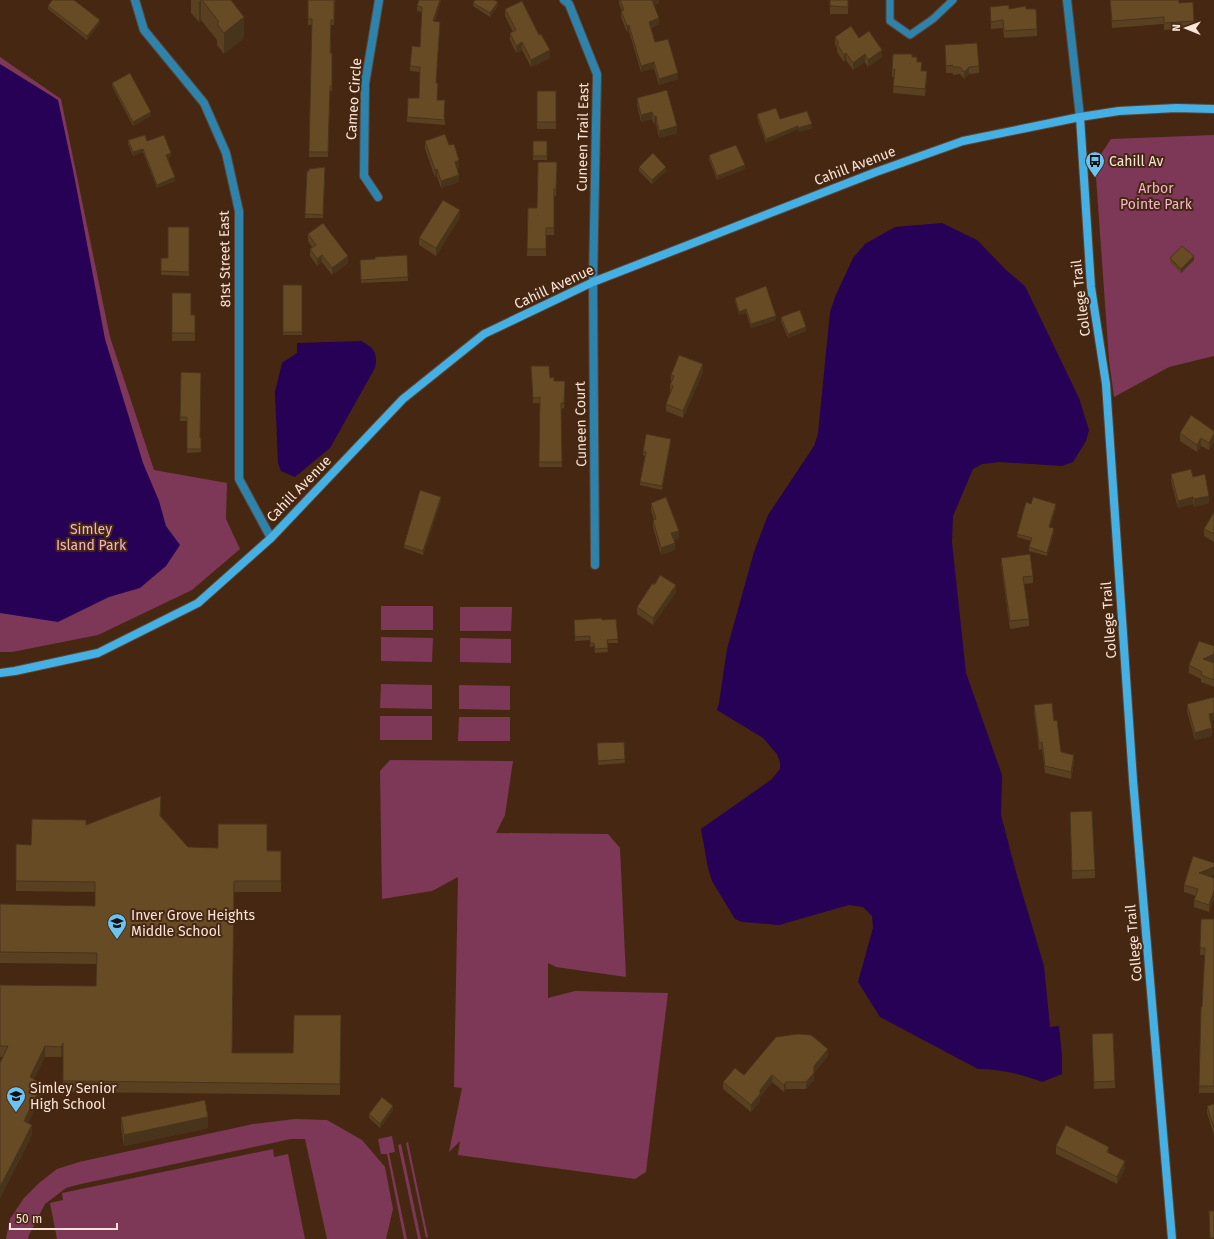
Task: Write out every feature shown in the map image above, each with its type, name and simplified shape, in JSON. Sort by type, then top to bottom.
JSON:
[{"type":"street","name":"81st Street East","points":[[135,0],[144,30],[204,104],[226,153],[239,211],[240,480],[271,538]]},
{"type":"street","name":"Cameo Circle","points":[[378,197],[364,176],[365,84],[379,0]]},
{"type":"street","name":"Cuneen Trail East","points":[[564,0],[569,4],[597,74],[593,282]]},
{"type":"street","name":"College Trail","points":[[1067,0],[1080,117],[1091,287],[1106,384],[1133,780],[1172,1239]]},
{"type":"street","name":"Cahill Avenue","points":[[0,673],[98,653],[198,603],[271,538],[403,399],[484,334],[593,282],[869,174],[963,141],[1080,117],[1119,111],[1141,109],[1214,109]]},
{"type":"street","name":"Cuneen Court","points":[[593,282],[595,565]]},
{"type":"lane","points":[[890,0],[890,22],[910,35],[954,0]]},
{"type":"green space","name":"Simley Island Park","points":[[0,57],[61,99],[110,337],[154,470],[227,483],[226,519],[240,549],[192,590],[98,635],[12,652],[0,652]]},
{"type":"green space","name":"Arbor Pointe Park","points":[[1214,135],[1214,356],[1169,367],[1114,397],[1109,360],[1095,163],[1111,139]]},
{"type":"green space","points":[[381,606],[433,606],[433,630],[381,630]]},
{"type":"green space","points":[[460,607],[512,607],[511,631],[460,631]]},
{"type":"green space","points":[[381,637],[433,638],[432,662],[381,661]]},
{"type":"green space","points":[[460,638],[511,639],[511,663],[460,662]]},
{"type":"green space","points":[[381,684],[432,685],[432,709],[380,708]]},
{"type":"green space","points":[[459,685],[510,686],[510,710],[459,709]]},
{"type":"green space","points":[[380,716],[432,716],[432,740],[380,740]]},
{"type":"green space","points":[[459,717],[510,717],[510,741],[458,741]]},
{"type":"green space","points":[[390,760],[513,761],[505,815],[496,833],[608,834],[620,848],[626,977],[556,967],[548,963],[548,998],[575,991],[668,993],[646,1172],[635,1179],[458,1155],[460,1141],[449,1152],[462,1088],[454,1087],[458,877],[432,891],[382,899],[380,771]]},
{"type":"green space","points":[[295,1119],[327,1120],[362,1140],[385,1167],[393,1209],[386,1239],[327,1239],[305,1139],[291,1139],[66,1188],[45,1204],[28,1239],[6,1239],[10,1219],[24,1198],[39,1183],[57,1169],[79,1162],[253,1124]]},
{"type":"green space","points":[[392,1136],[395,1152],[389,1153],[407,1239],[404,1239],[387,1154],[381,1154],[378,1139]]},
{"type":"green space","points":[[408,1142],[428,1237],[426,1238],[406,1143]]},
{"type":"green space","points":[[401,1144],[421,1239],[418,1239],[398,1145]]},
{"type":"green space","points":[[273,1149],[274,1157],[288,1154],[305,1239],[57,1239],[50,1203],[63,1200],[62,1193]]},
{"type":"shaded area","name":"Simley Island Park","points":[[0,64],[58,100],[74,175],[105,339],[143,463],[159,501],[166,526],[180,545],[166,566],[140,588],[109,597],[58,622],[0,613]]},
{"type":"shaded area","points":[[942,223],[977,240],[1006,270],[1025,286],[1079,398],[1089,430],[1086,441],[1073,462],[1062,466],[1000,462],[982,464],[973,469],[953,516],[952,542],[966,673],[1002,775],[1001,815],[1044,966],[1050,1027],[1059,1026],[1062,1074],[1042,1082],[1010,1072],[978,1069],[880,1017],[858,982],[873,928],[872,916],[863,907],[849,905],[779,925],[742,922],[735,919],[712,881],[708,868],[701,829],[772,779],[780,769],[780,762],[777,754],[763,738],[717,710],[727,649],[754,552],[768,515],[814,446],[818,434],[830,312],[835,297],[853,258],[865,244],[895,227]]},
{"type":"shaded area","points":[[361,341],[369,346],[374,352],[376,358],[375,368],[330,448],[295,477],[281,471],[278,463],[275,392],[282,363],[297,353],[297,343]]},
{"type":"building","points":[[52,0],[74,0],[100,20],[87,36],[48,6]]},
{"type":"building","points":[[202,0],[231,0],[244,17],[224,33],[217,24],[219,22]]},
{"type":"building","points":[[308,0],[334,0],[334,20],[331,20],[330,53],[332,53],[332,86],[330,86],[328,152],[309,152],[312,19],[308,19]]},
{"type":"building","points":[[419,0],[440,0],[433,21],[440,22],[436,83],[438,83],[437,100],[445,100],[445,120],[407,117],[408,98],[419,98],[420,67],[410,66],[412,46],[420,47],[422,7],[417,6]]},
{"type":"building","points":[[475,0],[494,0],[498,2],[490,13],[473,3]]},
{"type":"building","points":[[620,0],[652,0],[659,18],[649,22],[655,42],[668,39],[678,73],[659,79],[654,62],[641,66],[629,25],[627,26],[621,11],[624,10]]},
{"type":"building","points":[[830,0],[848,0],[848,7],[830,6]]},
{"type":"building","points":[[1110,0],[1179,0],[1179,3],[1193,2],[1194,21],[1164,23],[1164,17],[1112,21]]},
{"type":"building","points":[[522,1],[539,35],[541,34],[550,50],[531,60],[522,42],[516,46],[510,33],[516,30],[505,9]]},
{"type":"building","points":[[1009,5],[1009,9],[1026,6],[1026,9],[1036,9],[1037,29],[1004,31],[1003,20],[991,22],[990,7]]},
{"type":"building","points":[[851,26],[859,38],[869,31],[882,50],[868,60],[865,54],[853,63],[846,53],[844,55],[837,44],[839,43],[835,37]]},
{"type":"building","points":[[977,43],[979,66],[969,67],[964,72],[960,67],[953,67],[953,65],[946,66],[945,45]]},
{"type":"building","points":[[893,54],[912,54],[912,57],[917,57],[917,62],[922,62],[921,71],[927,71],[925,89],[893,86],[895,69],[892,70]]},
{"type":"building","points":[[130,73],[151,112],[133,122],[112,83]]},
{"type":"building","points":[[667,90],[677,126],[659,131],[656,116],[654,117],[652,112],[641,115],[637,98]]},
{"type":"building","points":[[537,91],[556,91],[556,122],[537,122]]},
{"type":"building","points":[[776,108],[780,119],[807,111],[812,124],[798,128],[798,126],[766,139],[757,114]]},
{"type":"building","points":[[445,134],[449,145],[454,144],[459,160],[455,162],[459,175],[441,181],[437,169],[435,170],[425,141]]},
{"type":"building","points":[[145,135],[147,141],[164,135],[171,153],[166,155],[175,177],[157,185],[143,149],[133,152],[128,140]]},
{"type":"building","points":[[533,141],[547,141],[547,156],[533,156]]},
{"type":"building","points":[[736,145],[745,165],[717,176],[709,155]]},
{"type":"building","points":[[653,153],[666,167],[652,180],[639,167]]},
{"type":"building","points":[[538,162],[557,162],[556,189],[554,189],[554,228],[546,228],[546,249],[527,249],[528,208],[537,208]]},
{"type":"building","points":[[325,167],[323,215],[305,214],[307,171],[309,171],[309,169]]},
{"type":"building","points":[[443,200],[460,210],[436,248],[419,238]]},
{"type":"building","points":[[323,223],[348,256],[332,268],[322,255],[317,259],[310,249],[316,245],[308,234]]},
{"type":"building","points":[[168,227],[189,227],[189,272],[161,271],[161,258],[168,258]]},
{"type":"building","points":[[1182,246],[1194,256],[1181,269],[1170,258]]},
{"type":"building","points":[[407,255],[408,277],[361,280],[360,260],[375,259],[375,257]]},
{"type":"building","points":[[283,285],[302,285],[302,332],[283,332]]},
{"type":"building","points":[[766,286],[776,316],[751,324],[746,309],[739,312],[735,298]]},
{"type":"building","points":[[172,293],[191,293],[191,315],[195,315],[195,333],[172,333]]},
{"type":"building","points":[[800,310],[806,327],[788,334],[781,317]]},
{"type":"building","points":[[679,355],[703,364],[683,411],[666,404],[673,386],[670,385],[674,376],[671,375]]},
{"type":"building","points":[[531,366],[549,366],[550,378],[554,377],[554,381],[565,381],[564,403],[561,403],[562,462],[539,462],[540,397],[533,398]]},
{"type":"building","points":[[181,372],[201,373],[201,449],[187,449],[187,417],[180,417]]},
{"type":"building","points":[[1191,415],[1214,431],[1209,443],[1201,438],[1197,445],[1180,433]]},
{"type":"building","points":[[646,434],[671,439],[662,486],[640,482],[646,452],[643,452]]},
{"type":"building","points":[[1191,469],[1193,477],[1205,474],[1209,496],[1194,499],[1193,497],[1178,501],[1171,474]]},
{"type":"building","points":[[420,490],[441,497],[423,551],[404,545]]},
{"type":"building","points":[[666,497],[679,531],[671,533],[675,543],[661,548],[653,520],[656,519],[651,503]]},
{"type":"building","points":[[1033,497],[1056,504],[1049,527],[1054,528],[1047,553],[1029,547],[1032,538],[1017,534],[1026,502],[1031,504]]},
{"type":"building","points":[[1214,512],[1214,534],[1204,529]]},
{"type":"building","points":[[1030,554],[1033,576],[1023,577],[1029,619],[1010,621],[1001,558]]},
{"type":"building","points":[[660,575],[676,585],[653,618],[637,607],[652,584],[655,584]]},
{"type":"building","points":[[602,618],[602,620],[616,619],[618,639],[607,640],[608,648],[595,649],[594,643],[590,643],[590,636],[575,637],[574,620]]},
{"type":"building","points":[[1199,641],[1214,646],[1214,654],[1203,659],[1214,663],[1214,680],[1201,675],[1202,672],[1189,665]]},
{"type":"building","points":[[1214,697],[1214,713],[1209,714],[1212,728],[1195,733],[1187,704]]},
{"type":"building","points":[[1052,703],[1054,721],[1057,720],[1061,752],[1074,755],[1071,772],[1045,766],[1042,742],[1039,743],[1034,705]]},
{"type":"building","points":[[624,742],[625,759],[598,761],[597,743]]},
{"type":"building","name":"Inver Grove Heights Middle School","points":[[161,796],[160,816],[188,847],[218,848],[218,824],[267,824],[267,851],[281,851],[281,881],[234,881],[232,1053],[293,1053],[294,1015],[341,1015],[340,1084],[63,1081],[63,1043],[61,1047],[45,1046],[30,1077],[42,1084],[24,1121],[32,1125],[0,1187],[0,1063],[8,1046],[0,1046],[0,985],[96,986],[97,953],[0,952],[0,904],[95,906],[95,882],[16,881],[16,844],[31,845],[32,819],[86,820],[86,825]]},
{"type":"building","points":[[1092,811],[1095,870],[1072,871],[1070,812]]},
{"type":"building","points":[[1193,856],[1214,863],[1214,867],[1199,873],[1214,878],[1214,891],[1209,905],[1194,900],[1198,889],[1184,885]]},
{"type":"building","points":[[1201,919],[1214,919],[1214,1086],[1199,1086],[1201,1007],[1205,948],[1200,948]]},
{"type":"building","points":[[1113,1033],[1115,1081],[1094,1082],[1092,1034]]},
{"type":"building","points":[[798,1034],[811,1035],[828,1049],[814,1066],[814,1073],[806,1082],[786,1082],[784,1085],[772,1075],[760,1090],[760,1094],[751,1105],[723,1082],[735,1068],[744,1075],[776,1037]]},
{"type":"building","points":[[382,1097],[393,1106],[380,1124],[369,1114]]},
{"type":"building","points":[[205,1100],[208,1117],[124,1135],[121,1117]]},
{"type":"building","points":[[1214,1104],[1214,1128],[1207,1106]]},
{"type":"building","points":[[1066,1125],[1109,1147],[1107,1152],[1125,1161],[1117,1177],[1056,1146]]},
{"type":"building","points":[[1209,1211],[1214,1211],[1214,1238],[1210,1238]]},
{"type":"place","name":"Cahill Av","points":[[1095,178]]},
{"type":"place","name":"Inver Grove Heights Middle School","points":[[117,940]]},
{"type":"place","name":"Simley Senior High School","points":[[16,1113]]}]
